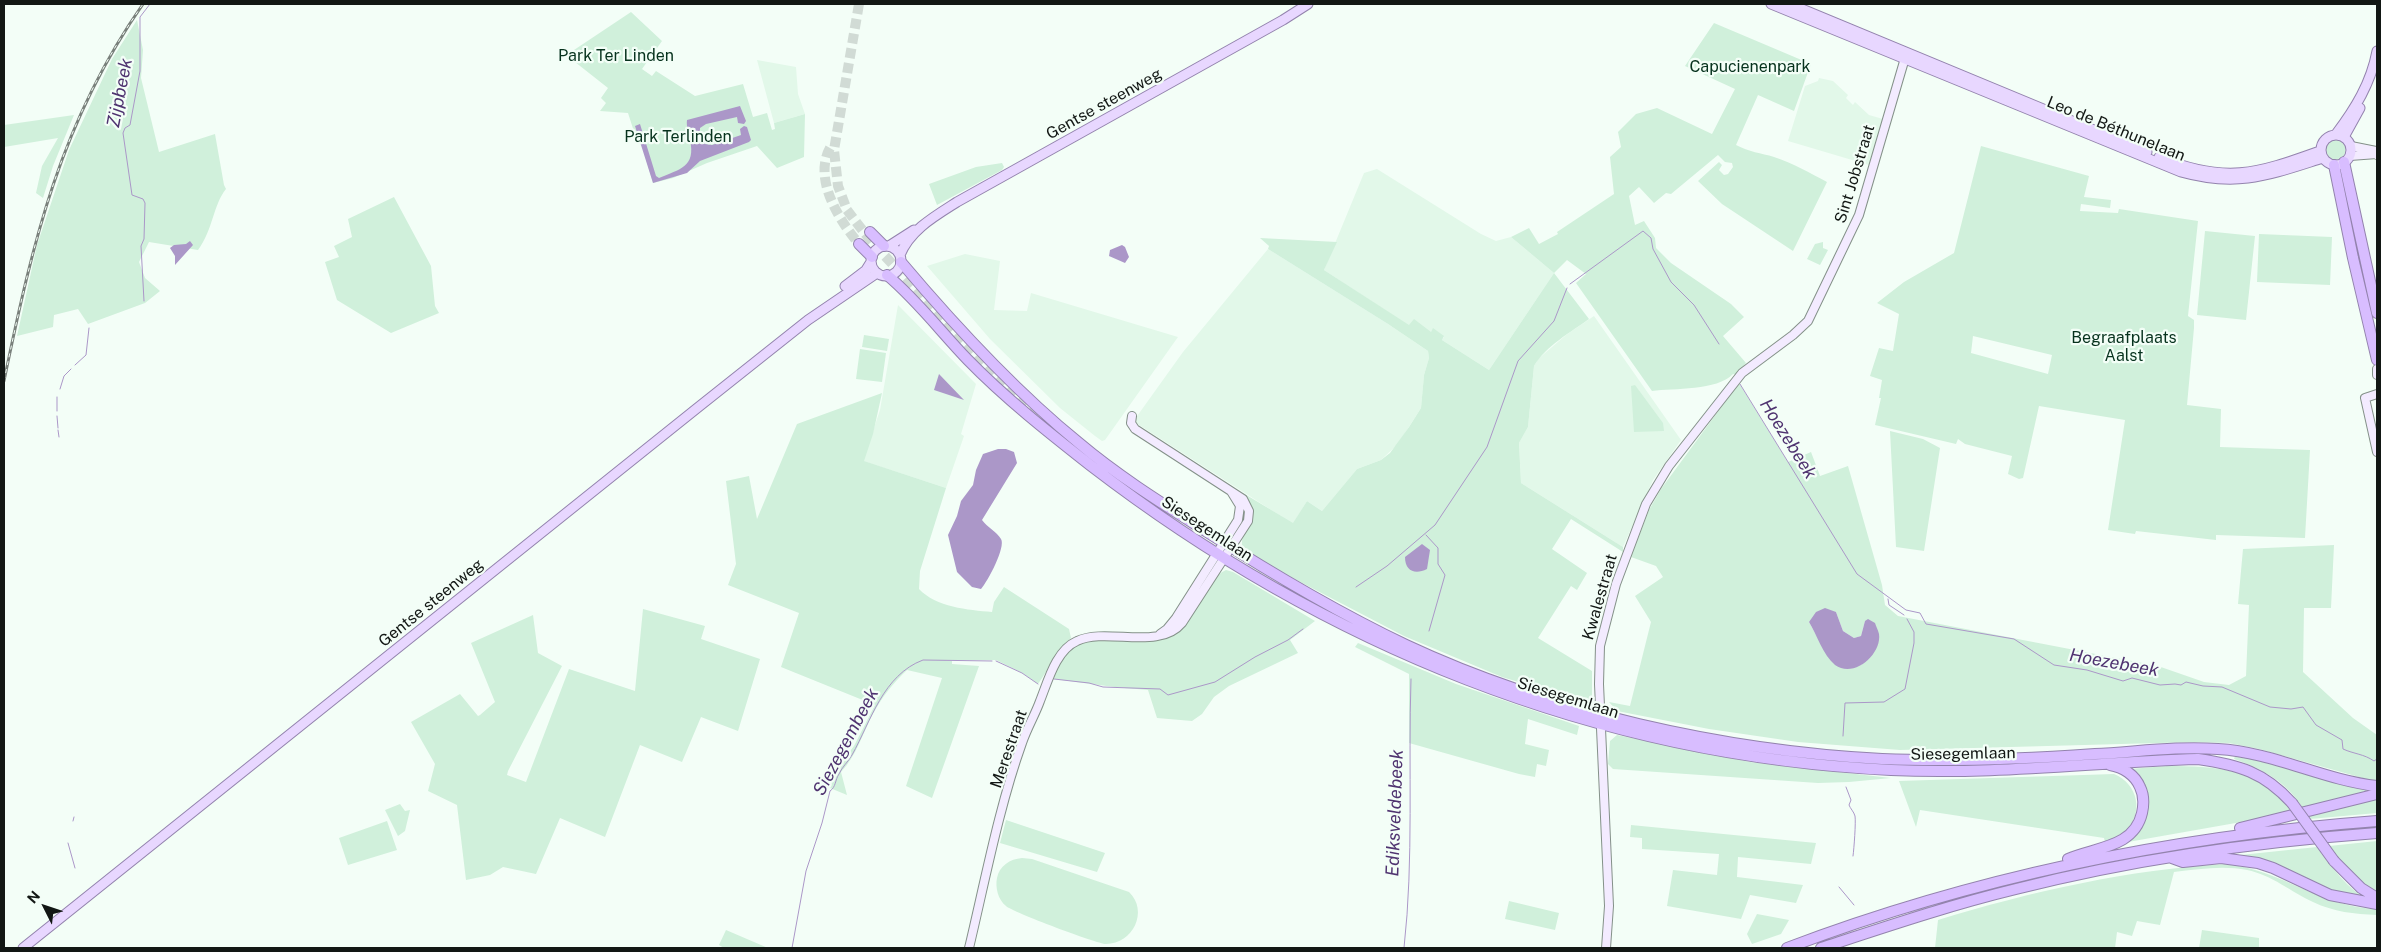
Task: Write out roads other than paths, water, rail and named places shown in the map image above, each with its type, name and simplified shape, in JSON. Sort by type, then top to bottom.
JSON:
[{"type":"highway","points":[[2347,159],[2377,313]]},
{"type":"highway","points":[[2334,165],[2377,360]]},
{"type":"highway","points":[[870,232],[886,246]]},
{"type":"highway","points":[[859,244],[872,260]]},
{"type":"highway","name":"Siesegemlaan","points":[[900,259],[1028,398],[1082,447],[1227,545],[1280,578],[1409,646],[1499,682],[1601,719]]},
{"type":"highway","name":"Siesegemlaan","points":[[882,274],[970,362],[1102,474],[1220,557],[1311,609],[1403,655],[1492,690],[1640,729],[1764,757],[1892,770],[1954,771],[2198,759],[2232,764],[2259,775],[2278,787],[2292,803],[2334,861],[2361,888],[2377,898]]},
{"type":"highway","name":"Siesegemlaan","points":[[1640,729],[1764,747],[1884,759],[1950,760],[2194,748],[2234,750],[2260,755],[2327,775],[2377,786]]},
{"type":"highway","points":[[2054,867],[2070,858],[2113,845],[2125,839],[2138,826],[2144,807],[2142,793],[2136,779],[2128,772],[2116,766],[2099,764]]},
{"type":"highway","points":[[2232,836],[2238,828],[2291,817],[2377,794]]},
{"type":"highway","points":[[1787,948],[1945,896],[2054,867],[2124,852],[2232,836],[2377,821]]},
{"type":"highway","points":[[1820,948],[1915,917],[2014,889],[2168,857],[2293,840],[2377,833]]},
{"type":"highway","points":[[2168,857],[2183,862],[2221,858],[2258,863],[2273,868],[2330,895],[2377,904]]},
{"type":"main road","name":"Gentse steenweg","points":[[900,259],[904,245],[916,231],[957,202],[1283,20],[1308,4]]},
{"type":"main road","points":[[1771,4],[1905,55]]},
{"type":"main road","points":[[1790,4],[1905,55]]},
{"type":"main road","points":[[2340,135],[2369,80],[2377,51]]},
{"type":"main road","name":"Leo de Béthunelaan","points":[[1905,55],[2198,177],[2216,180],[2250,179],[2268,176],[2321,154]]},
{"type":"main road","points":[[2340,135],[2351,146],[2347,159],[2334,165],[2321,154],[2326,138],[2340,135],[2370,91],[2377,72]]},
{"type":"main road","name":"Gentse steenweg","points":[[886,246],[913,230],[916,231]]},
{"type":"main road","points":[[886,246],[894,248],[900,259],[898,270],[882,274],[872,260],[876,250],[886,246]]},
{"type":"main road","name":"Gentse steenweg","points":[[808,320],[814,311],[866,270],[872,260]]},
{"type":"main road","name":"Gentse steenweg","points":[[22,948],[808,320],[844,293],[882,274]]},
{"type":"street","name":"Sint Jobstraat","points":[[1808,321],[1860,215],[1905,55]]},
{"type":"street","points":[[2351,146],[2367,148],[2376,152],[2377,155]]},
{"type":"street","points":[[2347,159],[2377,155]]},
{"type":"street","name":"Kwalestraat","points":[[1606,948],[1609,906],[1601,719],[1600,646],[1616,584],[1646,504],[1669,466],[1742,373],[1798,332],[1808,321]]},
{"type":"street","points":[[2377,369],[2377,375]]},
{"type":"street","points":[[2377,394],[2365,398],[2377,452]]},
{"type":"street","name":"Merestraat","points":[[969,948],[1021,744],[1062,653],[1077,641],[1088,638],[1151,636],[1167,634],[1178,627],[1227,545],[1238,520],[1240,513],[1237,501],[1227,488],[1135,429],[1131,423],[1132,416]]},
{"type":"waterway","name":"Zijpbeek","points":[[144,301],[141,246],[144,239],[145,203],[143,199],[132,195],[123,133],[125,128],[130,125],[140,71],[140,17],[150,4]]},
{"type":"waterway","name":"Hoezebeek","points":[[1570,284],[1643,231],[1651,238],[1653,249],[1671,282],[1694,305],[1719,344]]},
{"type":"waterway","name":"Ediksveldebeek","points":[[1356,587],[1387,566],[1435,525],[1487,447],[1518,361],[1554,321],[1567,288]]},
{"type":"waterway","name":"Zijpbeek","points":[[75,365],[86,355],[89,328]]},
{"type":"waterway","name":"Zijpbeek","points":[[60,389],[64,376],[71,369]]},
{"type":"waterway","name":"Hoezebeek","points":[[1740,384],[1857,574],[1906,610],[1920,613],[1926,624],[2014,639],[2054,665],[2087,670],[2123,681],[2132,678],[2160,685],[2181,685],[2186,682],[2203,686],[2222,687],[2270,707],[2291,709],[2303,707],[2316,725],[2342,740],[2343,749],[2374,761],[2377,759]]},
{"type":"waterway","name":"Zijpbeek","points":[[57,397],[57,411]]},
{"type":"waterway","name":"Zijpbeek","points":[[57,416],[58,428]]},
{"type":"waterway","name":"Zijpbeek","points":[[58,430],[59,437]]},
{"type":"waterway","name":"Ediksveldebeek","points":[[1426,535],[1438,548],[1438,564],[1445,575],[1429,631]]},
{"type":"waterway","points":[[1888,599],[1889,605],[1904,615]]},
{"type":"waterway","points":[[1843,736],[1845,703],[1884,702],[1905,689],[1914,643],[1914,632],[1907,619]]},
{"type":"waterway","name":"Siezegembeek","points":[[1054,679],[1089,683],[1103,687],[1160,689],[1168,695],[1215,682],[1255,657],[1288,640],[1303,629]]},
{"type":"waterway","name":"Siezegembeek","points":[[792,948],[806,871],[822,823],[830,791],[840,771],[852,755],[872,714],[888,688],[909,667],[923,660],[992,661]]},
{"type":"waterway","name":"Siezegembeek","points":[[996,661],[1022,673],[1038,684]]},
{"type":"waterway","name":"Ediksveldebeek","points":[[1404,948],[1410,847],[1411,679]]},
{"type":"waterway","points":[[1846,787],[1851,800],[1849,805],[1855,816],[1853,856]]},
{"type":"waterway","name":"Zijpbeek","points":[[73,821],[74,817]]},
{"type":"waterway","name":"Zijpbeek","points":[[68,843],[75,868]]},
{"type":"waterway","points":[[1839,887],[1854,905]]},
{"type":"tunnel","points":[[859,4],[834,150],[838,186],[847,210],[870,240],[997,376],[1035,413],[1060,433]]},
{"type":"tunnel","points":[[830,148],[826,160],[826,186],[837,211],[859,244]]},
{"type":"railway","points":[[4,381],[26,280],[53,185],[90,93],[114,49],[143,4]]},
{"type":"park label","name":"Park Ter Linden","points":[[616,56]]},
{"type":"park label","name":"Capucienenpark","points":[[1750,67]]},
{"type":"park label","name":"Park Terlinden","points":[[678,137]]},
{"type":"park label","name":"Begraafplaats Aalst","points":[[2124,347]]}]
